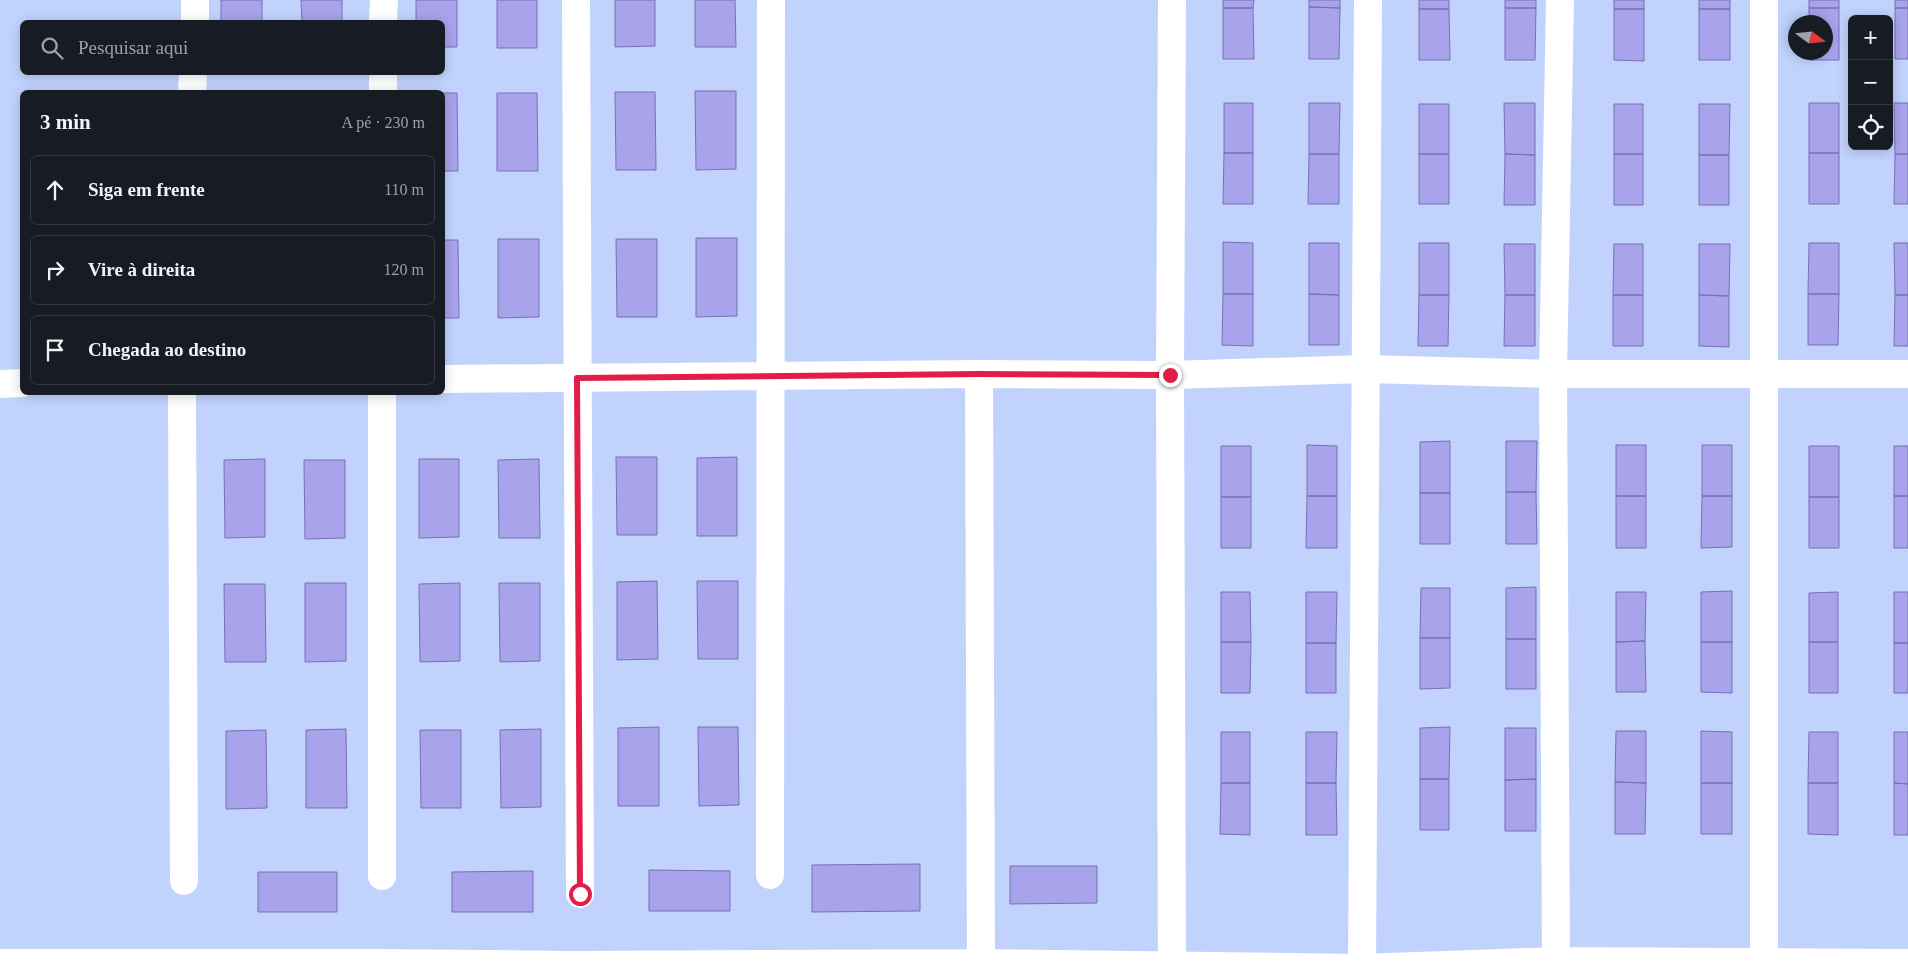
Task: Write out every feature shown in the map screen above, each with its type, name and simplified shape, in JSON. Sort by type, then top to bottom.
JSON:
[{"type":"street","points":[[194,20],[195,0]]},
{"type":"street","points":[[384,0],[384,20]]},
{"type":"street","points":[[576,0],[580,894]]},
{"type":"street","points":[[770,875],[769,377],[771,0]]},
{"type":"street","points":[[1172,0],[1170,375],[1172,970]]},
{"type":"street","points":[[1362,968],[1368,0]]},
{"type":"street","points":[[1556,961],[1553,374],[1560,0]]},
{"type":"street","points":[[1764,0],[1764,963]]},
{"type":"street","points":[[192,90],[193,75]]},
{"type":"street","points":[[383,75],[383,90]]},
{"type":"street","points":[[445,379],[979,374],[1170,375],[1366,369],[1553,374],[1908,374]]},
{"type":"street","points":[[979,374],[981,963]]},
{"type":"street","points":[[0,384],[20,383]]},
{"type":"street","points":[[182,395],[184,881]]},
{"type":"street","points":[[382,395],[382,876]]},
{"type":"street","points":[[0,963],[590,965],[981,963],[1172,970],[1362,968],[1556,961],[1908,963]]},
{"type":"building","points":[[221,0],[262,0],[262,20],[221,20]]},
{"type":"building","points":[[301,0],[342,0],[342,20],[302,20]]},
{"type":"building","points":[[416,0],[457,0],[457,47],[445,47],[445,20],[416,20]]},
{"type":"building","points":[[497,0],[537,0],[537,48],[497,48]]},
{"type":"building","points":[[615,0],[655,0],[655,46],[615,47]]},
{"type":"building","points":[[695,0],[735,0],[736,47],[695,47]]},
{"type":"building","points":[[1223,0],[1254,0],[1253,8],[1223,8]]},
{"type":"building","points":[[1309,0],[1340,0],[1340,8],[1309,7]]},
{"type":"building","points":[[1419,0],[1449,0],[1449,9],[1419,9]]},
{"type":"building","points":[[1505,0],[1536,0],[1536,8],[1505,8]]},
{"type":"building","points":[[1614,0],[1644,0],[1644,9],[1614,9]]},
{"type":"building","points":[[1699,0],[1730,0],[1730,9],[1699,9]]},
{"type":"building","points":[[1809,0],[1839,0],[1839,8],[1809,8]]},
{"type":"building","points":[[1895,0],[1908,0],[1908,8],[1895,8]]},
{"type":"building","points":[[1309,7],[1340,8],[1339,59],[1309,59]]},
{"type":"building","points":[[1223,8],[1253,8],[1254,59],[1223,59]]},
{"type":"building","points":[[1505,8],[1536,8],[1535,60],[1505,60]]},
{"type":"building","points":[[1809,8],[1839,8],[1839,60],[1833,60],[1833,15],[1809,15]]},
{"type":"building","points":[[1895,8],[1908,8],[1908,59],[1895,59]]},
{"type":"building","points":[[1419,9],[1449,9],[1450,60],[1419,60]]},
{"type":"building","points":[[1614,9],[1644,9],[1644,61],[1614,60]]},
{"type":"building","points":[[1699,9],[1730,9],[1730,60],[1699,60]]},
{"type":"building","points":[[695,91],[736,91],[736,169],[696,170]]},
{"type":"building","points":[[615,92],[655,92],[656,170],[616,170]]},
{"type":"building","points":[[445,93],[457,93],[458,171],[445,171]]},
{"type":"building","points":[[497,93],[537,93],[538,171],[497,171]]},
{"type":"building","points":[[1224,103],[1253,103],[1253,153],[1224,153]]},
{"type":"building","points":[[1309,103],[1340,103],[1339,154],[1309,154]]},
{"type":"building","points":[[1504,103],[1535,103],[1535,155],[1505,154]]},
{"type":"building","points":[[1809,103],[1839,103],[1839,153],[1809,153]]},
{"type":"building","points":[[1894,103],[1908,103],[1908,154],[1895,154]]},
{"type":"building","points":[[1419,104],[1449,104],[1449,154],[1419,154]]},
{"type":"building","points":[[1614,104],[1643,104],[1643,154],[1614,154]]},
{"type":"building","points":[[1699,104],[1730,104],[1729,155],[1699,155]]},
{"type":"building","points":[[1224,153],[1253,153],[1253,204],[1223,204]]},
{"type":"building","points":[[1809,153],[1839,153],[1839,204],[1809,204]]},
{"type":"building","points":[[1309,154],[1339,154],[1339,204],[1308,204]]},
{"type":"building","points":[[1419,154],[1449,154],[1449,204],[1419,204]]},
{"type":"building","points":[[1505,154],[1535,155],[1535,205],[1504,205]]},
{"type":"building","points":[[1614,154],[1643,154],[1643,205],[1614,205]]},
{"type":"building","points":[[1895,154],[1908,154],[1908,204],[1894,204]]},
{"type":"building","points":[[1699,155],[1729,155],[1729,205],[1699,205]]},
{"type":"building","points":[[696,238],[737,238],[737,316],[696,317]]},
{"type":"building","points":[[498,239],[539,239],[539,317],[498,318]]},
{"type":"building","points":[[616,239],[657,239],[657,317],[617,317]]},
{"type":"building","points":[[445,240],[458,240],[459,318],[445,318]]},
{"type":"building","points":[[1223,242],[1253,243],[1253,294],[1223,294]]},
{"type":"building","points":[[1309,243],[1339,243],[1339,295],[1309,294]]},
{"type":"building","points":[[1419,243],[1449,243],[1449,295],[1419,295]]},
{"type":"building","points":[[1809,243],[1839,243],[1839,294],[1808,294]]},
{"type":"building","points":[[1894,243],[1908,243],[1908,295],[1895,295]]},
{"type":"building","points":[[1504,244],[1535,244],[1535,295],[1505,295]]},
{"type":"building","points":[[1614,244],[1643,244],[1643,295],[1613,295]]},
{"type":"building","points":[[1699,244],[1730,244],[1729,296],[1699,295]]},
{"type":"building","points":[[1223,294],[1253,294],[1253,346],[1222,345]]},
{"type":"building","points":[[1309,294],[1339,295],[1339,345],[1309,345]]},
{"type":"building","points":[[1808,294],[1839,294],[1838,345],[1808,345]]},
{"type":"building","points":[[1419,295],[1449,295],[1448,346],[1418,346]]},
{"type":"building","points":[[1505,295],[1535,295],[1535,346],[1504,346]]},
{"type":"building","points":[[1613,295],[1643,295],[1643,346],[1613,346]]},
{"type":"building","points":[[1699,295],[1729,296],[1729,347],[1699,346]]},
{"type":"building","points":[[1895,295],[1908,295],[1908,346],[1894,346]]},
{"type":"building","points":[[1450,441],[1450,493],[1420,493],[1420,442]]},
{"type":"building","points":[[1506,441],[1537,441],[1536,492],[1506,492]]},
{"type":"building","points":[[1307,445],[1337,446],[1337,496],[1307,496]]},
{"type":"building","points":[[1616,445],[1646,445],[1646,496],[1616,496]]},
{"type":"building","points":[[1702,445],[1732,445],[1732,496],[1702,496]]},
{"type":"building","points":[[1221,446],[1251,446],[1251,497],[1221,497]]},
{"type":"building","points":[[1809,446],[1839,446],[1839,497],[1809,497]]},
{"type":"building","points":[[1894,446],[1908,446],[1908,496],[1894,496]]},
{"type":"building","points":[[616,457],[657,457],[657,535],[617,535]]},
{"type":"building","points":[[737,457],[737,536],[697,536],[697,458]]},
{"type":"building","points":[[265,459],[265,537],[225,538],[224,460]]},
{"type":"building","points":[[419,459],[459,459],[459,537],[419,538]]},
{"type":"building","points":[[539,459],[540,538],[499,538],[498,460]]},
{"type":"building","points":[[304,460],[345,460],[345,538],[305,539]]},
{"type":"building","points":[[1506,492],[1536,492],[1537,544],[1506,544]]},
{"type":"building","points":[[1420,493],[1450,493],[1450,544],[1420,544]]},
{"type":"building","points":[[1307,496],[1337,496],[1337,548],[1306,548]]},
{"type":"building","points":[[1616,496],[1646,496],[1646,548],[1616,548]]},
{"type":"building","points":[[1702,496],[1732,496],[1732,547],[1701,548]]},
{"type":"building","points":[[1894,496],[1908,496],[1908,548],[1894,548]]},
{"type":"building","points":[[1221,497],[1251,497],[1251,548],[1221,548]]},
{"type":"building","points":[[1809,497],[1839,497],[1839,548],[1809,548]]},
{"type":"building","points":[[657,581],[658,659],[617,660],[617,582]]},
{"type":"building","points":[[697,581],[738,581],[738,659],[698,659]]},
{"type":"building","points":[[305,583],[346,583],[346,661],[305,662]]},
{"type":"building","points":[[460,583],[460,661],[420,662],[419,584]]},
{"type":"building","points":[[499,583],[540,583],[540,661],[500,662]]},
{"type":"building","points":[[224,584],[265,584],[266,662],[225,662]]},
{"type":"building","points":[[1536,587],[1536,639],[1506,639],[1506,588]]},
{"type":"building","points":[[1421,588],[1450,588],[1450,638],[1420,638]]},
{"type":"building","points":[[1732,591],[1732,642],[1701,642],[1701,592]]},
{"type":"building","points":[[1221,592],[1250,592],[1251,642],[1221,642]]},
{"type":"building","points":[[1306,592],[1337,592],[1336,643],[1306,643]]},
{"type":"building","points":[[1616,592],[1646,592],[1645,641],[1616,642]]},
{"type":"building","points":[[1838,592],[1838,642],[1809,642],[1809,593]]},
{"type":"building","points":[[1894,592],[1908,592],[1908,643],[1894,643]]},
{"type":"building","points":[[1420,638],[1450,638],[1450,688],[1420,689]]},
{"type":"building","points":[[1506,639],[1536,639],[1536,689],[1506,689]]},
{"type":"building","points":[[1645,641],[1646,692],[1616,692],[1616,642]]},
{"type":"building","points":[[1221,642],[1251,642],[1250,693],[1221,693]]},
{"type":"building","points":[[1701,642],[1732,642],[1732,693],[1701,692]]},
{"type":"building","points":[[1809,642],[1838,642],[1838,693],[1809,693]]},
{"type":"building","points":[[1306,643],[1336,643],[1336,693],[1306,693]]},
{"type":"building","points":[[1894,643],[1908,643],[1908,693],[1894,693]]},
{"type":"building","points":[[659,727],[659,806],[618,806],[618,728]]},
{"type":"building","points":[[698,727],[738,727],[739,805],[699,806]]},
{"type":"building","points":[[1450,727],[1449,779],[1420,779],[1420,728]]},
{"type":"building","points":[[1505,728],[1536,728],[1536,779],[1505,780]]},
{"type":"building","points":[[346,729],[347,808],[306,808],[306,730]]},
{"type":"building","points":[[541,729],[541,807],[501,808],[500,730]]},
{"type":"building","points":[[266,730],[267,808],[226,809],[226,731]]},
{"type":"building","points":[[420,730],[461,730],[461,808],[421,808]]},
{"type":"building","points":[[1616,731],[1646,731],[1646,783],[1615,782]]},
{"type":"building","points":[[1701,731],[1732,732],[1732,783],[1701,783]]},
{"type":"building","points":[[1221,732],[1250,732],[1250,783],[1221,783]]},
{"type":"building","points":[[1306,732],[1337,732],[1336,783],[1306,783]]},
{"type":"building","points":[[1809,732],[1838,732],[1838,783],[1808,783]]},
{"type":"building","points":[[1894,732],[1908,732],[1908,784],[1894,783]]},
{"type":"building","points":[[1420,779],[1449,779],[1449,830],[1420,830]]},
{"type":"building","points":[[1536,779],[1536,831],[1505,831],[1505,780]]},
{"type":"building","points":[[1615,782],[1646,783],[1645,834],[1615,834]]},
{"type":"building","points":[[1221,783],[1250,783],[1250,835],[1220,834]]},
{"type":"building","points":[[1306,783],[1336,783],[1337,835],[1306,835]]},
{"type":"building","points":[[1701,783],[1732,783],[1732,834],[1701,834]]},
{"type":"building","points":[[1808,783],[1838,783],[1838,835],[1808,834]]},
{"type":"building","points":[[1894,783],[1908,784],[1908,835],[1894,835]]},
{"type":"building","points":[[920,864],[920,911],[812,912],[812,865]]},
{"type":"building","points":[[1010,866],[1097,866],[1097,903],[1010,904]]},
{"type":"building","points":[[649,870],[730,871],[730,911],[649,911]]},
{"type":"building","points":[[533,871],[533,912],[452,912],[452,872]]},
{"type":"building","points":[[258,872],[337,872],[337,912],[258,912]]},
{"type":"route","points":[[580,894],[577,378],[979,374],[1170,375]]}]
